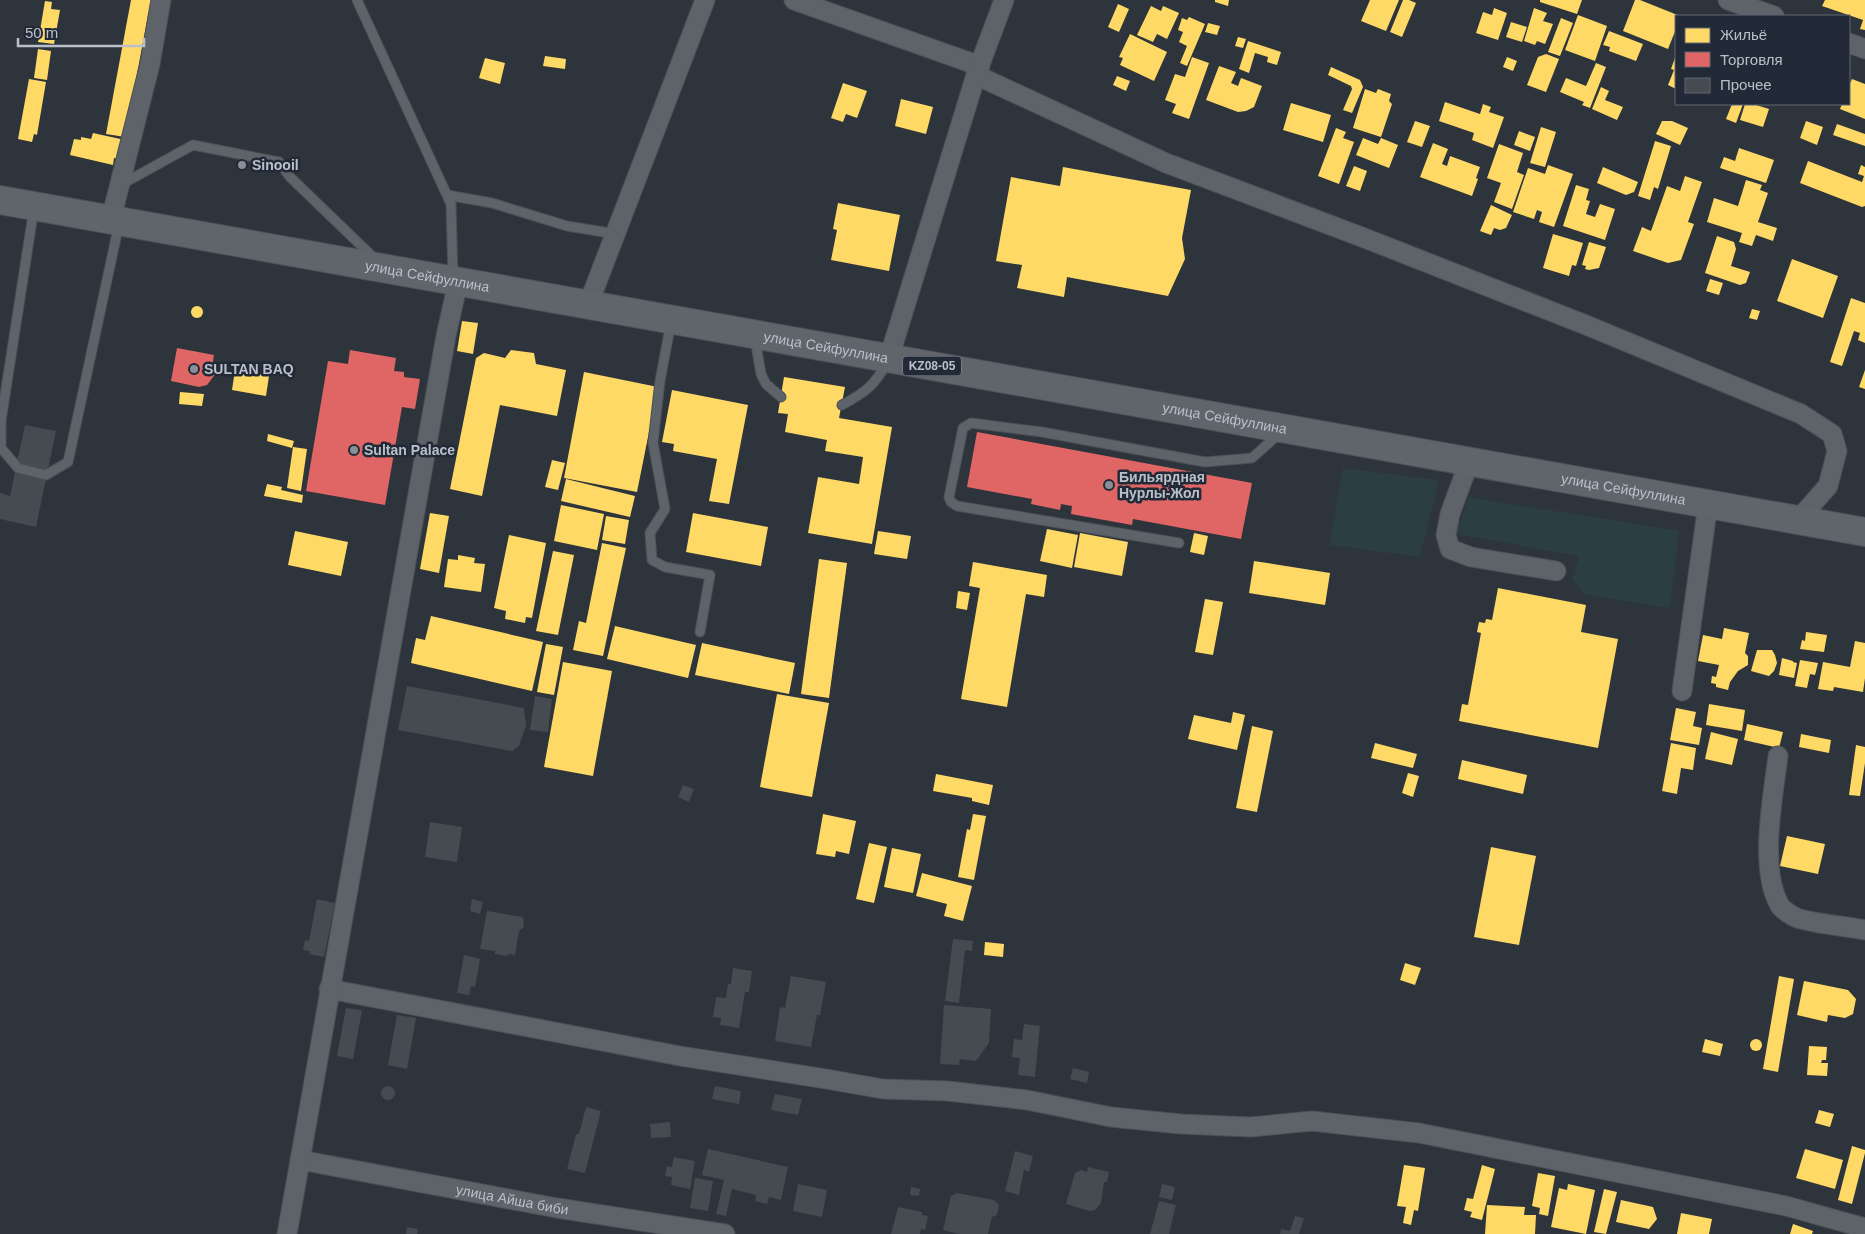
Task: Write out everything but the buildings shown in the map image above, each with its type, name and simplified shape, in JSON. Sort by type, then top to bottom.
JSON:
[{"type":"main road","name":"улица Сейфуллина","points":[[0,200],[1865,532]]},
{"type":"street","points":[[115,220],[119,185],[150,64],[161,0]]},
{"type":"street","points":[[588,305],[706,0]]},
{"type":"street","points":[[794,0],[978,71],[1166,163],[1367,238],[1550,310],[1801,414],[1832,434],[1837,451],[1828,486],[1798,520]]},
{"type":"street","points":[[889,358],[978,71],[1004,0]]},
{"type":"street","points":[[1728,0],[1771,15]]},
{"type":"street","points":[[1850,43],[1865,49]]},
{"type":"street","points":[[287,1234],[456,281]]},
{"type":"street","points":[[1469,462],[1450,514],[1446,535],[1450,549],[1471,557],[1556,571]]},
{"type":"street","points":[[1682,691],[1708,504]]},
{"type":"street","points":[[1778,756],[1769,861],[1771,884],[1780,906],[1796,917],[1865,930]]},
{"type":"street","points":[[330,989],[680,1056],[883,1089],[948,1091],[1027,1100],[1111,1117],[1181,1124],[1250,1127],[1312,1121],[1419,1133],[1786,1206],[1865,1228]]},
{"type":"street","name":"улица Айша биби","points":[[300,1160],[557,1208],[726,1234]]},
{"type":"lane","points":[[357,0],[451,204],[456,281]]},
{"type":"lane","points":[[119,185],[193,145],[279,162],[290,176],[385,269]]},
{"type":"lane","points":[[447,194],[492,203],[567,226],[616,234]]},
{"type":"lane","points":[[34,206],[1,421],[1,448],[18,468],[46,475],[68,462],[115,220]]},
{"type":"lane","points":[[671,318],[660,381],[653,442],[665,509],[650,533],[652,560],[665,567],[710,575],[700,632]]},
{"type":"lane","points":[[754,334],[761,374],[766,384],[781,397]]},
{"type":"lane","points":[[842,406],[865,393],[879,378],[889,358]]},
{"type":"lane","points":[[1179,543],[957,506],[951,502],[949,497],[963,428],[971,423],[1033,431],[1205,462],[1252,458],[1283,429]]},
{"type":"shaded area","points":[[1343,468],[1439,480],[1420,557],[1329,545]]},
{"type":"shaded area","points":[[1469,497],[1679,531],[1670,608],[1585,595],[1572,579],[1579,556],[1456,534]]},
{"type":"place","name":"Sinooil","points":[[242,165]]},
{"type":"place","name":"SULTAN BAQ","points":[[194,369]]},
{"type":"place","name":"Sultan Palace","points":[[354,450]]},
{"type":"place","name":"Бильярдная Нурлы-Жол","points":[[1109,485]]}]
